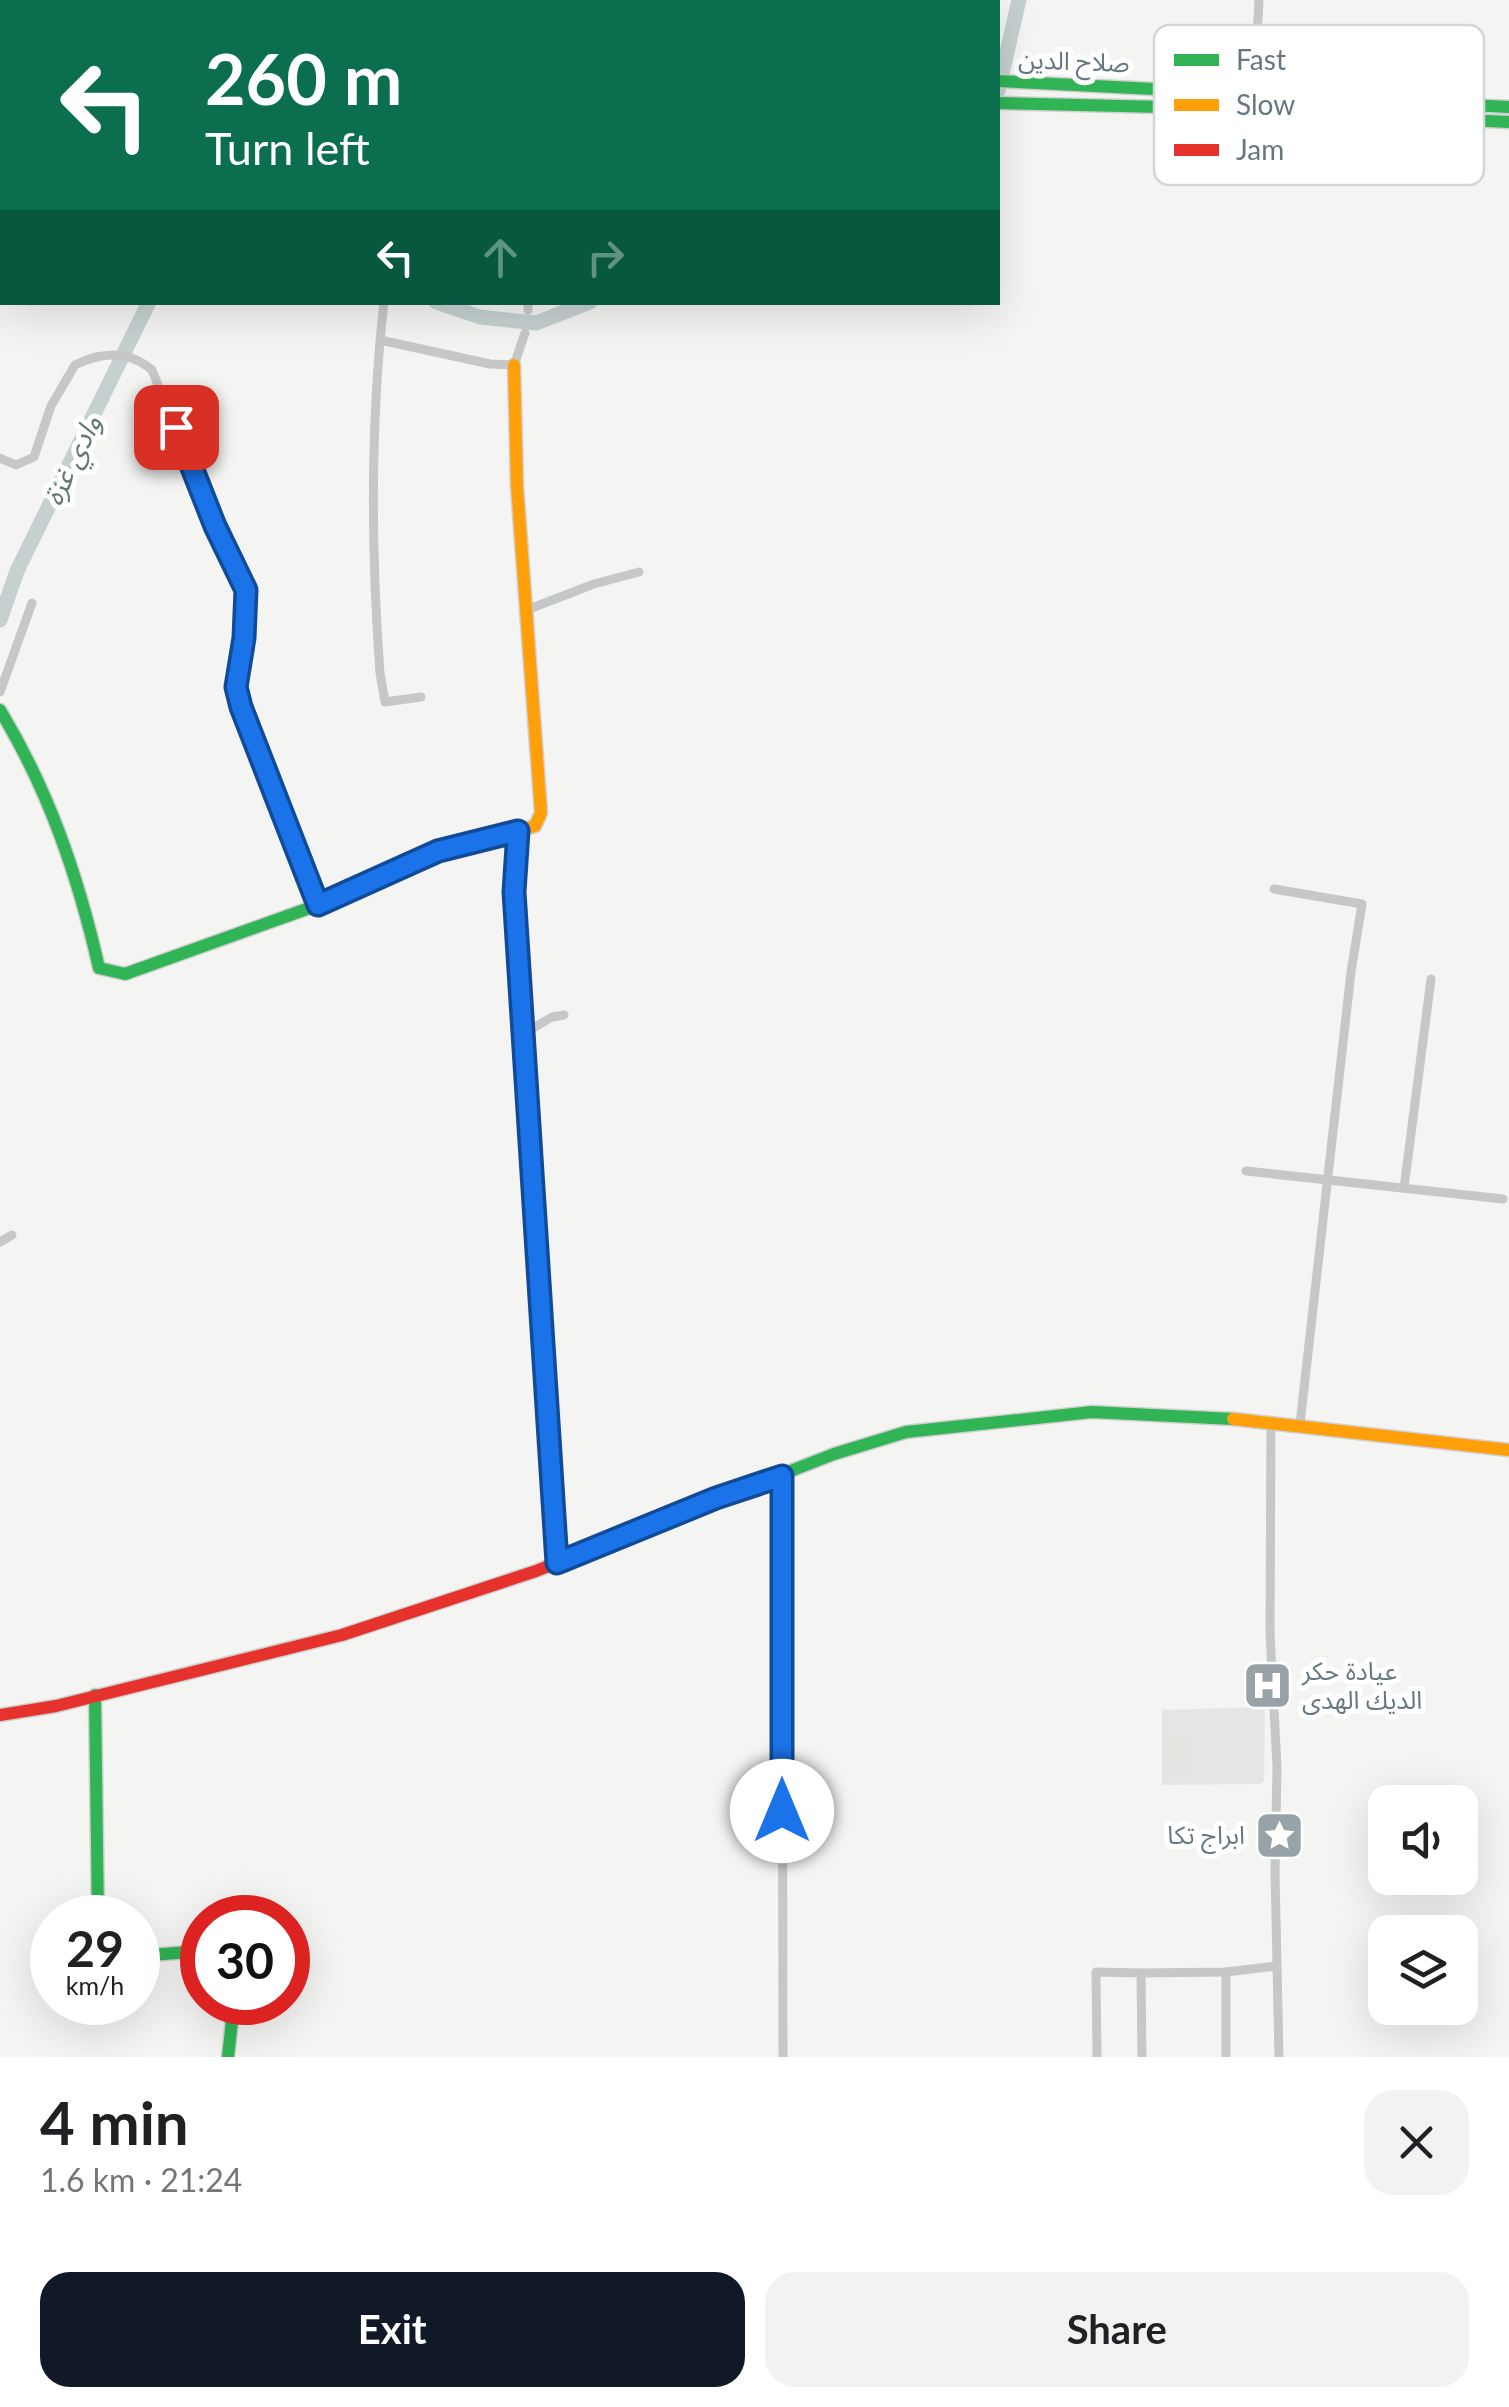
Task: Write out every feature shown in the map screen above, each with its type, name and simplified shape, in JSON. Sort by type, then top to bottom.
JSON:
[{"type":"main road","name":"صلاح الدين","points":[[1000,81],[1154,88]]},
{"type":"main road","name":"صلاح الدين","points":[[1000,103],[1154,109]]},
{"type":"main road","name":"صلاح الدين","points":[[1484,106],[1509,107]]},
{"type":"main road","name":"صلاح الدين","points":[[1484,121],[1509,122]]},
{"type":"main road","points":[[0,710],[34,767],[68,847],[83,892],[99,968],[125,974],[318,905],[438,851],[534,826],[541,813],[516,486],[514,365]]},
{"type":"main road","points":[[0,1715],[56,1706],[342,1635],[557,1563],[716,1498],[880,1438],[992,1420],[1092,1412],[1270,1421],[1509,1450]]},
{"type":"main road","points":[[95,1695],[98,1895]]},
{"type":"main road","points":[[228,2057],[231,2025]]},
{"type":"street","points":[[1258,25],[1259,0]]},
{"type":"street","points":[[384,305],[374,454],[380,673],[385,702],[421,697]]},
{"type":"street","points":[[380,340],[490,364],[514,365],[525,333]]},
{"type":"street","points":[[0,458],[16,466],[34,457],[52,406],[75,365],[115,352],[152,370],[215,526],[246,590],[236,687],[318,905]]},
{"type":"street","points":[[524,611],[594,584],[639,572]]},
{"type":"street","points":[[0,692],[32,603]]},
{"type":"street","points":[[518,831],[514,892],[557,1563]]},
{"type":"street","points":[[1274,890],[1362,904],[1300,1424]]},
{"type":"street","points":[[1404,1188],[1431,979]]},
{"type":"street","points":[[525,1033],[564,1014]]},
{"type":"street","points":[[1246,1171],[1503,1198]]},
{"type":"street","points":[[0,1242],[12,1235]]},
{"type":"street","points":[[1270,1421],[1279,2057]]},
{"type":"street","points":[[782,1476],[783,2057]]},
{"type":"street","points":[[1097,2057],[1096,1972],[1226,1972],[1278,1966]]},
{"type":"street","points":[[1226,1972],[1226,2057]]},
{"type":"street","points":[[1141,1973],[1142,2057]]},
{"type":"shaded area","points":[[1265,1707],[1264,1781],[1162,1785],[1162,1710]]},
{"type":"shaded area","points":[[1191,1737],[1193,1773],[1173,1774],[1171,1738]]},
{"type":"waterway","name":"وادي غزة","points":[[1000,82],[1019,0]]},
{"type":"waterway","name":"وادي غزة","points":[[0,620],[17,571],[148,305]]},
{"type":"waterway","name":"وادي غزة","points":[[445,305],[480,317],[536,323],[582,305]]},
{"type":"traffic: fast","points":[[1000,81],[1154,89]]},
{"type":"traffic: fast","points":[[1000,103],[1154,107]]},
{"type":"traffic: fast","points":[[1484,106],[1509,107]]},
{"type":"traffic: fast","points":[[1484,121],[1509,122]]},
{"type":"traffic: fast","points":[[0,710],[60,835],[99,968],[125,974],[318,905],[424,857]]},
{"type":"traffic: fast","points":[[624,1536],[834,1454],[906,1432],[1092,1412],[1233,1419]]},
{"type":"traffic: fast","points":[[95,1695],[98,1895]]},
{"type":"traffic: fast","points":[[160,1954],[180,1953]]},
{"type":"traffic: fast","points":[[228,2057],[231,2025]]},
{"type":"traffic: slow","points":[[424,857],[535,826],[541,813],[517,486],[514,365]]},
{"type":"traffic: slow","points":[[1233,1419],[1509,1450]]},
{"type":"traffic: jam","points":[[0,1715],[56,1706],[342,1635],[536,1571],[624,1536]]},
{"type":"place","name":"عيادة حكر الديك الهدى","points":[[1267,1685]]},
{"type":"place","name":"ابراج تكا","points":[[1280,1835]]},
{"type":"route","points":[[176,427],[215,526],[246,590],[236,687],[318,905],[438,851],[518,831],[514,892],[557,1563],[716,1498],[782,1476],[782,1811]]}]
